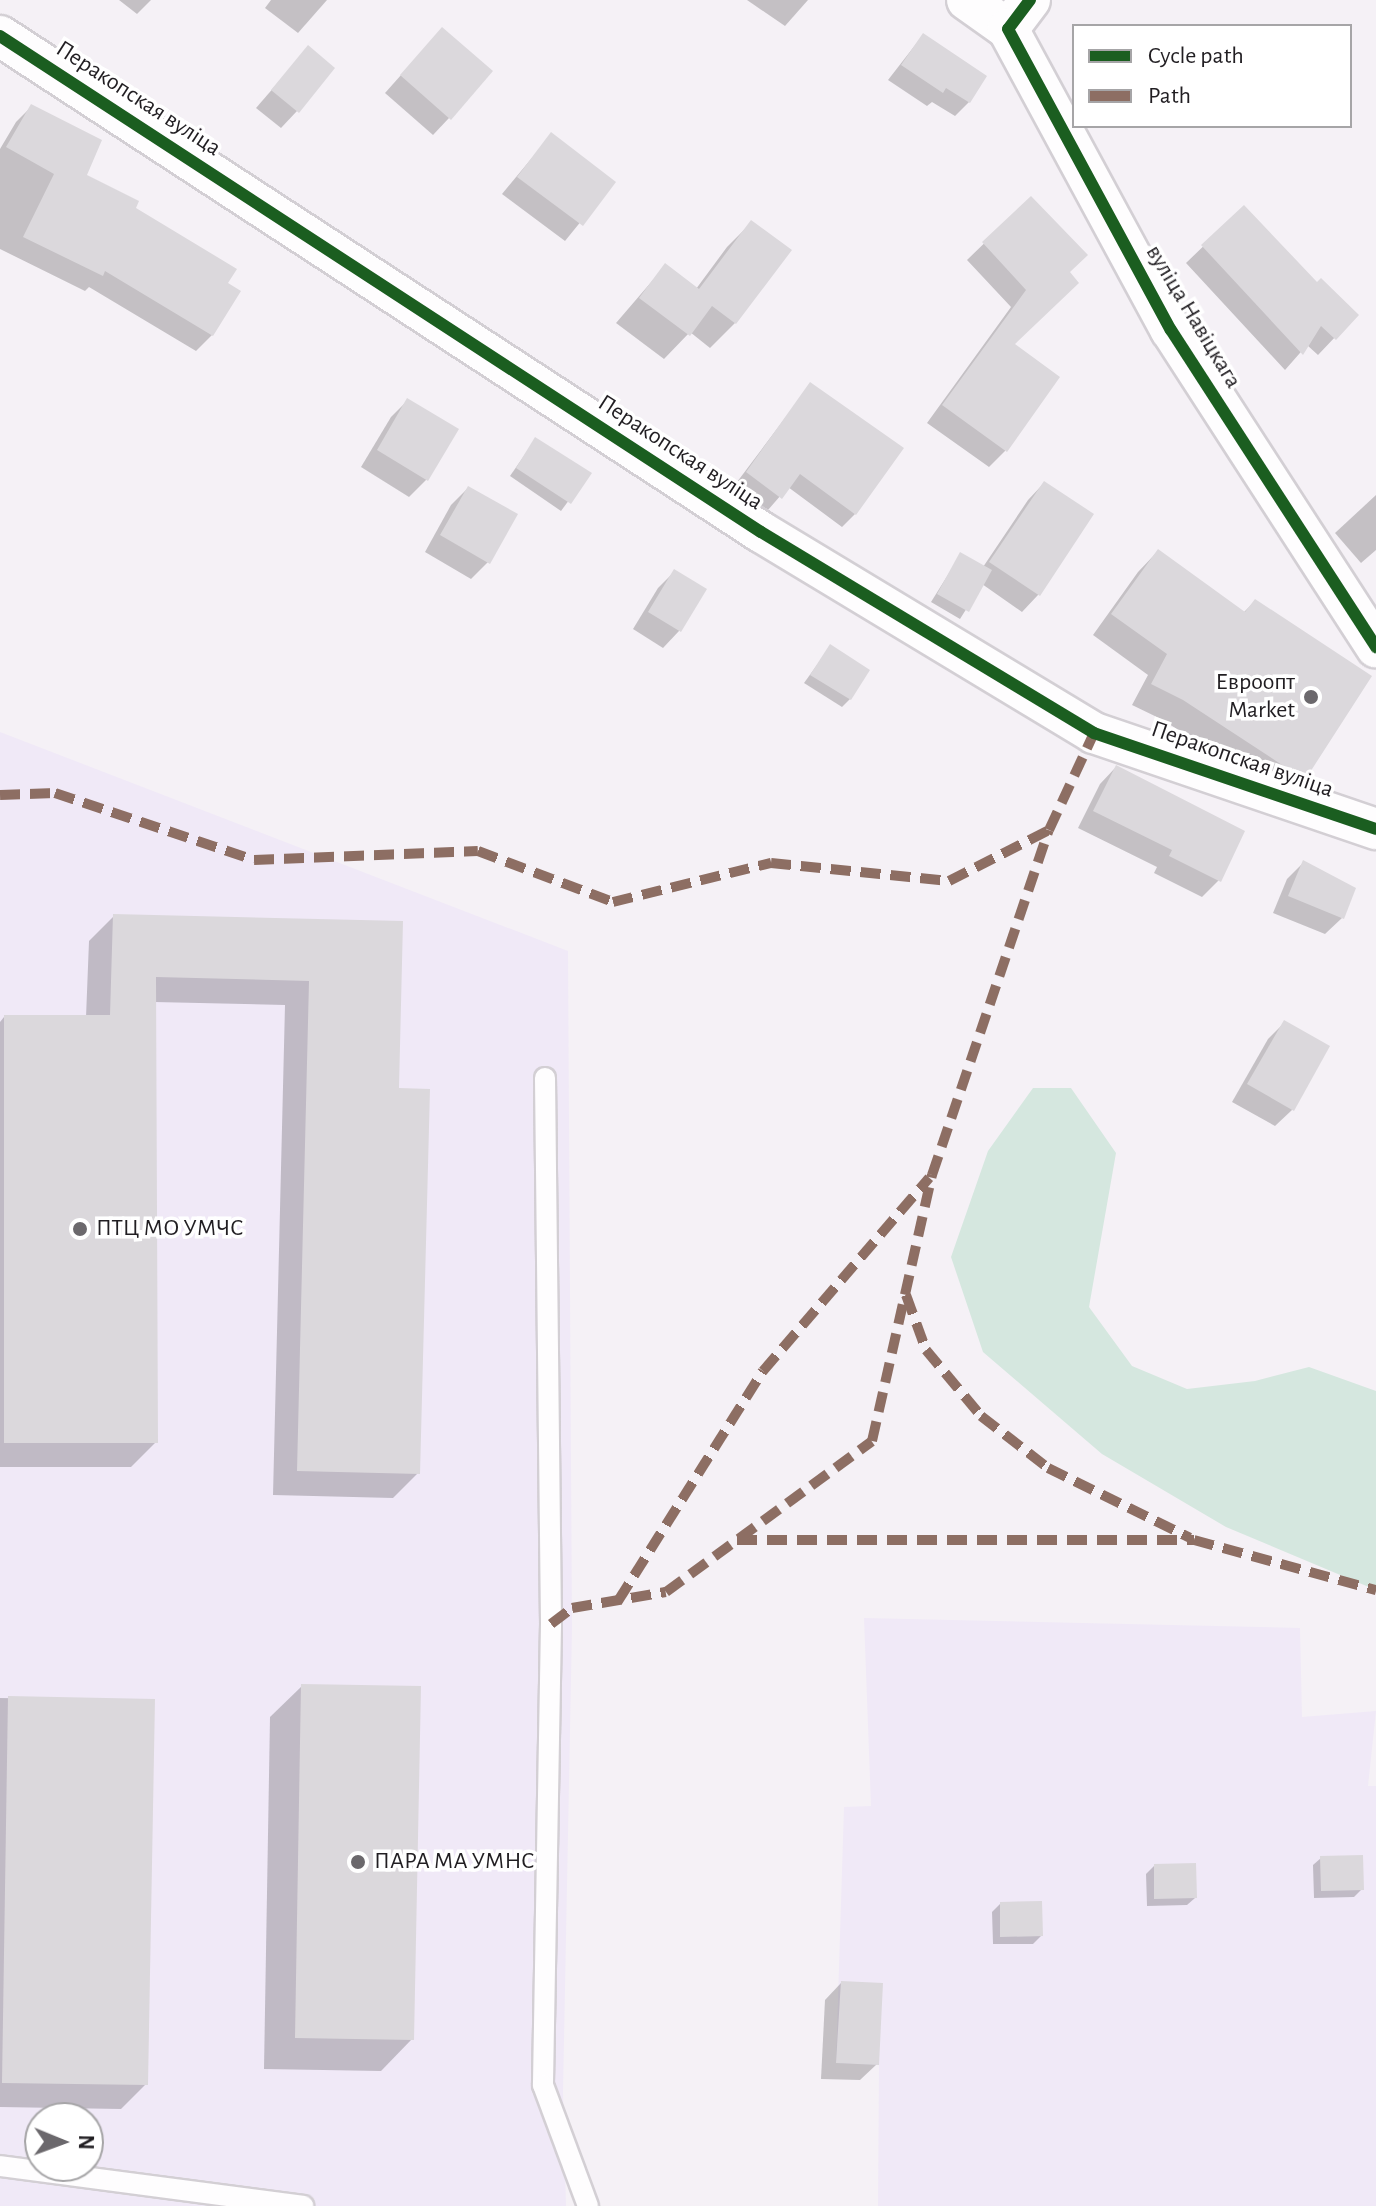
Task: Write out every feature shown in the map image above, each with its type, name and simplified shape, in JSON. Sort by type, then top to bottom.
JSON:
[{"type":"street","points":[[967,0],[1019,14]]},
{"type":"street","name":"вуліца Навіцкага","points":[[1019,14],[1072,124]]},
{"type":"street","name":"Перакопская вуліца","points":[[0,36],[761,532],[1094,733],[1376,829]]},
{"type":"street","name":"вуліца Навіцкага","points":[[1074,128],[1171,330],[1376,647]]},
{"type":"lane","points":[[545,1078],[551,1624],[543,2085],[588,2206]]},
{"type":"lane","points":[[0,2166],[303,2206]]},
{"type":"shaded area","points":[[0,732],[568,951],[572,1628],[563,2092],[566,2206],[0,2206]]},
{"type":"shaded area","points":[[1033,1088],[1071,1088],[1116,1153],[1089,1307],[1132,1366],[1187,1389],[1255,1381],[1309,1367],[1376,1391],[1376,1590],[1226,1527],[1102,1454],[983,1352],[951,1257],[988,1151]]},
{"type":"shaded area","points":[[864,1618],[1300,1628],[1302,1717],[1376,1711],[1368,1786],[1376,1786],[1376,2206],[878,2206],[879,2065],[836,2063],[844,1807],[871,1806]]},
{"type":"building","points":[[442,27],[493,71],[451,120],[400,75]]},
{"type":"building","points":[[923,33],[987,76],[970,103],[946,88],[943,93],[901,65]]},
{"type":"building","points":[[308,45],[335,68],[299,113],[271,90]]},
{"type":"building","points":[[31,104],[102,140],[87,175],[139,201],[136,208],[237,269],[228,283],[241,291],[213,336],[105,271],[103,276],[23,237],[54,174],[6,147]]},
{"type":"building","points":[[551,132],[616,182],[583,226],[517,177]]},
{"type":"building","points":[[1031,196],[1088,255],[1070,272],[1079,283],[1015,344],[1060,377],[1007,452],[942,405],[1026,290],[982,242]]},
{"type":"building","points":[[1244,205],[1317,282],[1321,278],[1359,315],[1336,340],[1321,326],[1303,355],[1201,245]]},
{"type":"building","points":[[751,220],[792,250],[736,324],[712,306],[690,336],[639,298],[665,263],[699,289]]},
{"type":"building","points":[[810,382],[904,448],[856,515],[800,474],[782,499],[746,472]]},
{"type":"building","points":[[407,398],[459,429],[428,481],[377,450]]},
{"type":"building","points":[[535,437],[592,473],[571,504],[516,468]]},
{"type":"building","points":[[1044,481],[1094,514],[1040,596],[989,562]]},
{"type":"building","points":[[468,486],[518,514],[490,564],[440,535]]},
{"type":"building","points":[[1158,549],[1245,612],[1255,599],[1372,676],[1305,780],[1183,700],[1151,684],[1167,654],[1111,614]]},
{"type":"building","points":[[960,552],[992,570],[969,612],[937,594]]},
{"type":"building","points":[[674,569],[707,589],[681,632],[648,612]]},
{"type":"building","points":[[830,644],[870,670],[851,700],[810,675]]},
{"type":"building","points":[[1116,765],[1245,831],[1221,882],[1169,856],[1172,850],[1093,811]]},
{"type":"building","points":[[1303,860],[1356,888],[1344,919],[1288,896]]},
{"type":"building","points":[[113,914],[403,921],[399,1088],[430,1089],[420,1474],[297,1471],[309,981],[156,977],[158,1443],[4,1443],[4,1015],[110,1015]]},
{"type":"building","points":[[1284,1020],[1330,1046],[1294,1111],[1247,1084]]},
{"type":"building","name":"ПАРА МА УМНС","points":[[301,1684],[421,1686],[414,2040],[295,2038]]},
{"type":"building","points":[[8,1696],[155,1699],[148,2085],[2,2083]]},
{"type":"building","points":[[1363,1855],[1364,1890],[1321,1891],[1320,1856]]},
{"type":"building","points":[[1196,1863],[1197,1898],[1154,1899],[1154,1864]]},
{"type":"building","points":[[1042,1901],[1043,1936],[1000,1937],[1000,1902]]},
{"type":"building","points":[[841,1981],[883,1983],[879,2065],[836,2063]]},
{"type":"marked path","points":[[0,795],[55,793],[254,860],[478,851],[613,902],[771,863],[949,881],[1049,830],[1094,733]]},
{"type":"marked path","points":[[551,1624],[572,1608],[666,1592],[872,1441],[932,1175],[1049,830]]},
{"type":"marked path","points":[[618,1601],[763,1371],[929,1178]]},
{"type":"marked path","points":[[906,1295],[926,1350],[981,1416],[1048,1468],[1190,1538]]},
{"type":"marked path","points":[[737,1540],[1194,1540],[1376,1590]]},
{"type":"cycle path","points":[[1030,0],[1008,29],[1171,330],[1376,647]]},
{"type":"cycle path","points":[[0,36],[761,532],[1094,733],[1376,829]]},
{"type":"place","name":"Евроопт Market","points":[[1311,697]]},
{"type":"place","name":"ПТЦ МО УМЧС","points":[[80,1229]]},
{"type":"place","name":"ПАРА МА УМНС","points":[[358,1862]]}]
